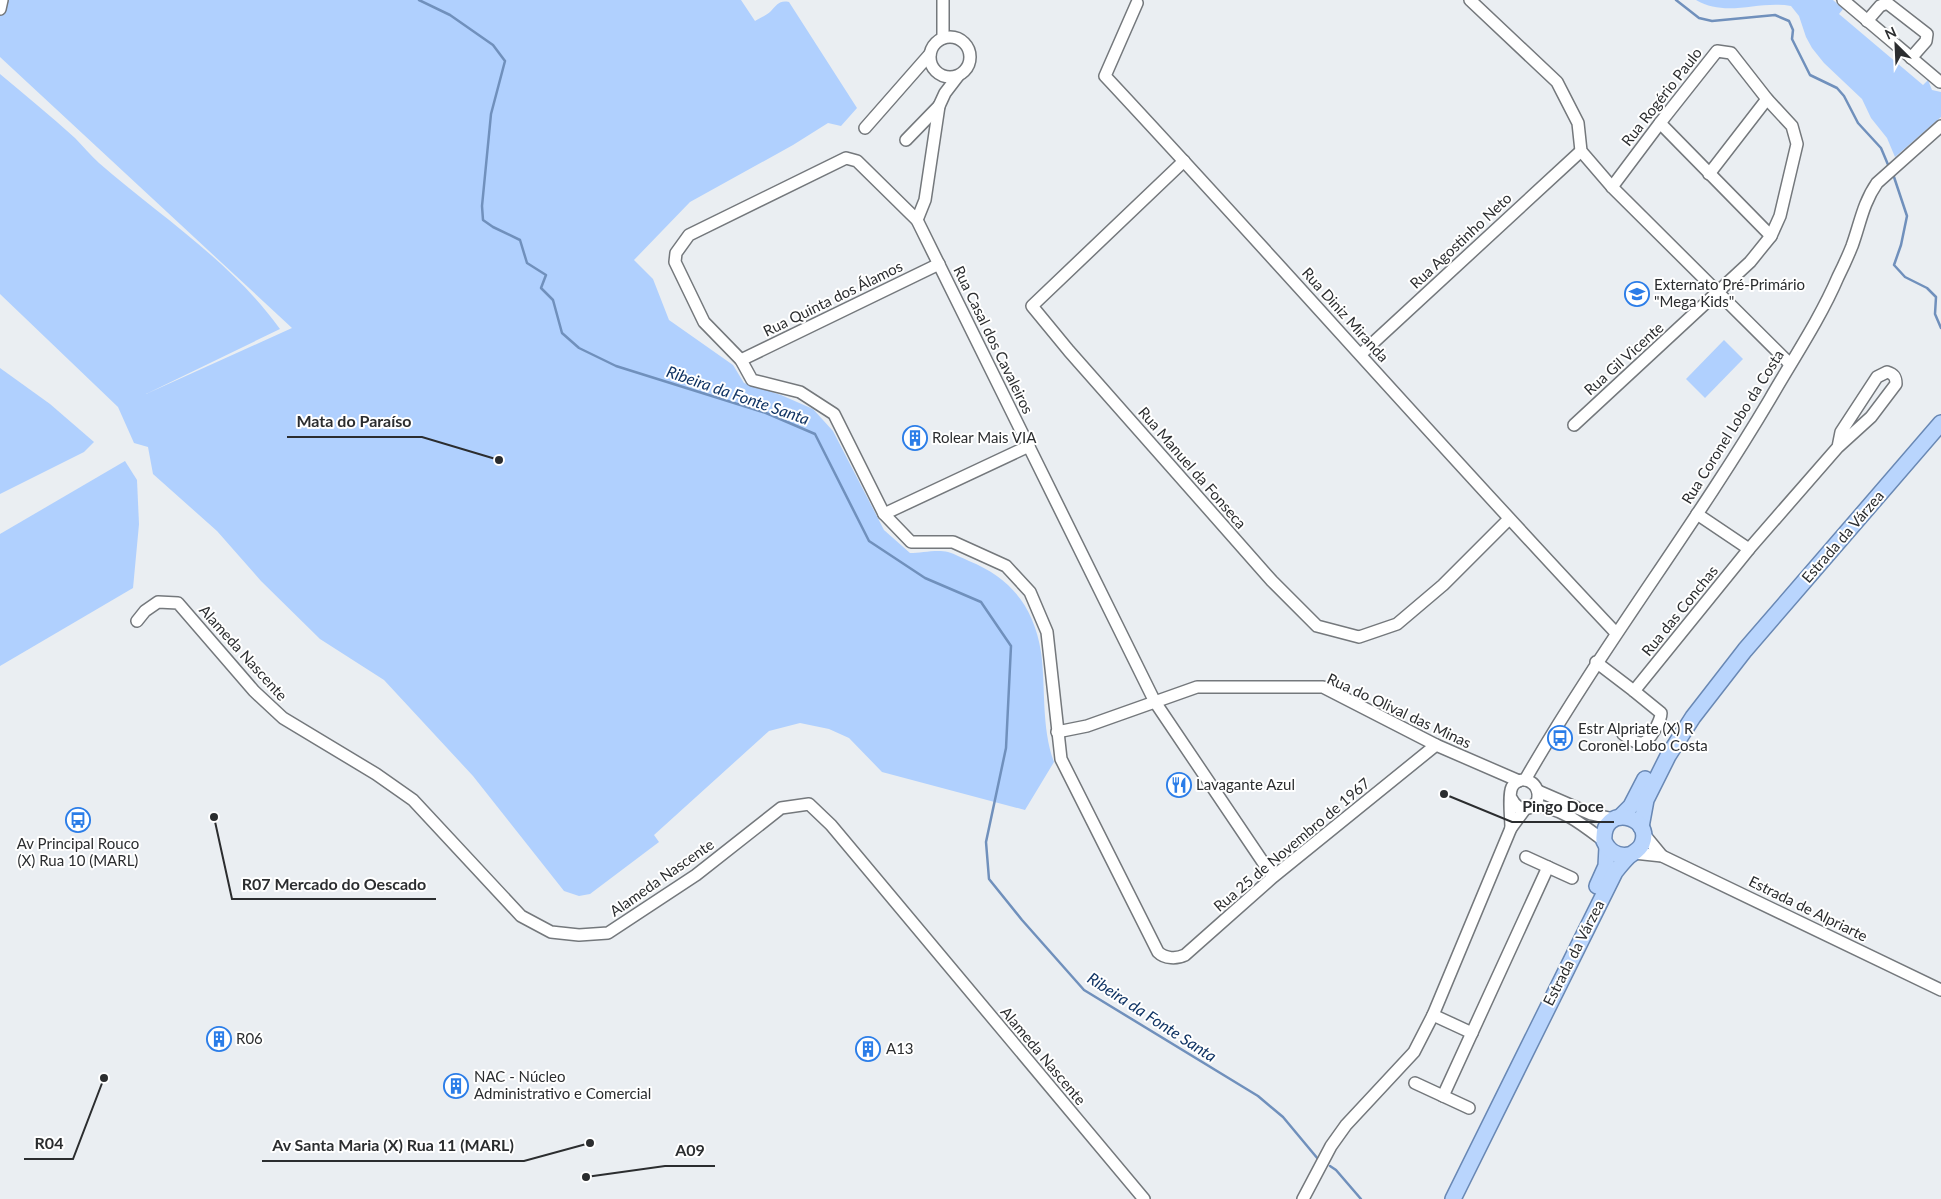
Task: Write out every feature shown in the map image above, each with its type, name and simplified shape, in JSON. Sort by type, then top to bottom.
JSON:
[{"type":"main road","name":"Estrada da Várzea","points":[[1453,1199],[1523,1054],[1615,872],[1641,846],[1646,800],[1668,756],[1693,717],[1745,650],[1941,423]]},
{"type":"main road","name":"Estrada da Várzea","points":[[1523,1054],[1606,866],[1605,828],[1631,806],[1657,755],[1677,725],[1715,679],[1745,650]]},
{"type":"main road","points":[[1617,818],[1632,818],[1642,830]]},
{"type":"main road","points":[[1605,844],[1618,855],[1632,854]]},
{"type":"street","points":[[0,9],[2,0]]},
{"type":"street","points":[[943,0],[943,38]]},
{"type":"street","points":[[1470,0],[1556,82],[1578,123],[1581,151],[1612,187],[1790,364]]},
{"type":"street","points":[[1843,0],[1940,82]]},
{"type":"street","name":"Rua Diniz Miranda","points":[[1137,3],[1105,76],[1361,354],[1509,519],[1616,633]]},
{"type":"street","points":[[1867,21],[1880,6],[1886,3],[1927,34],[1928,39],[1911,58]]},
{"type":"street","points":[[865,128],[930,54],[937,42],[943,38],[957,38],[968,46],[970,52],[969,66],[945,92],[939,106],[925,200],[917,220]]},
{"type":"street","name":"Rua Rogério Paulo","points":[[1612,187],[1717,51],[1731,53],[1792,126],[1797,144],[1780,216],[1771,236],[1750,262],[1718,294]]},
{"type":"street","points":[[930,54],[930,61],[936,72],[946,77],[958,76]]},
{"type":"street","points":[[1709,174],[1767,98]]},
{"type":"street","points":[[906,140],[939,106]]},
{"type":"street","points":[[1660,123],[1771,236]]},
{"type":"street","name":"Rua Coronel Lobo da Costa","points":[[1522,781],[1596,662],[1697,514],[1757,420],[1836,283],[1852,247],[1863,206],[1877,183],[1941,126]]},
{"type":"street","name":"Rua Agostinho Neto","points":[[1361,354],[1581,151]]},
{"type":"street","name":"Rua Casal dos Cavaleiros","points":[[741,360],[704,322],[680,274],[674,255],[691,233],[841,159],[850,158],[857,161],[917,220],[1155,702],[1273,877]]},
{"type":"street","name":"Rua Manuel da Fonseca","points":[[1184,161],[1032,306],[1075,358],[1272,582],[1317,626],[1359,637],[1397,624],[1443,585],[1509,519]]},
{"type":"street","name":"Rua Quinta dos Álamos","points":[[741,360],[938,264]]},
{"type":"street","name":"Rua Gil Vicente","points":[[1574,425],[1718,294]]},
{"type":"street","points":[[741,360],[752,380],[800,392],[834,414],[884,514],[911,542],[953,542],[1006,566],[1030,592],[1047,632],[1057,732]]},
{"type":"street","name":"Rua das Conchas","points":[[1634,691],[1749,549],[1838,447],[1871,417],[1896,384],[1896,378],[1893,374],[1887,372],[1877,377],[1841,432],[1838,447]]},
{"type":"street","points":[[884,514],[1029,446]]},
{"type":"street","points":[[1697,514],[1749,549]]},
{"type":"street","name":"Alameda Nascente","points":[[137,621],[158,602],[178,603],[254,690],[283,718],[376,774],[413,800],[521,916],[551,932],[579,935],[608,933],[696,875],[781,808],[809,804],[831,826],[1144,1199]]},
{"type":"street","points":[[1596,662],[1661,713],[1661,719],[1648,740],[1644,743],[1639,744],[1623,734]]},
{"type":"street","name":"Rua do Olival das Minas","points":[[1057,732],[1087,726],[1197,687],[1322,687],[1436,746],[1494,772],[1522,781]]},
{"type":"street","name":"Rua 25 de Novembro de 1967","points":[[1057,732],[1060,756],[1067,773],[1158,952],[1164,957],[1178,958],[1186,955],[1273,877],[1436,746]]},
{"type":"street","name":"Rua Coronel Lobo da Costa","points":[[1537,789],[1544,746]]},
{"type":"street","name":"Rua do Olival das Minas","points":[[1494,772],[1510,796]]},
{"type":"street","points":[[1303,1199],[1331,1146],[1346,1125],[1414,1052],[1433,1015],[1510,828],[1538,797],[1537,789],[1533,783],[1522,781],[1513,786],[1510,796],[1510,828]]},
{"type":"street","points":[[1537,789],[1591,814],[1617,818]]},
{"type":"street","points":[[1510,796],[1513,804],[1518,808],[1542,806],[1562,813],[1582,825],[1605,844]]},
{"type":"street","name":"Estrada de Alpriarte","points":[[1642,830],[1662,856]]},
{"type":"street","name":"Estrada de Alpriarte","points":[[1632,854],[1662,856],[1941,990]]},
{"type":"street","points":[[1526,856],[1572,878]]},
{"type":"street","points":[[1443,1096],[1548,867]]},
{"type":"street","points":[[1433,1015],[1472,1033]]},
{"type":"street","points":[[1415,1084],[1469,1108]]},
{"type":"shaded area","points":[[0,0],[741,0],[755,21],[768,14],[780,2],[789,2],[857,108],[841,126],[828,123],[793,145],[690,202],[634,260],[653,279],[669,320],[733,365],[744,383],[781,395],[813,409],[833,431],[884,530],[910,553],[948,552],[997,576],[1018,596],[1033,621],[1038,636],[1041,652],[1047,735],[1054,762],[1025,810],[882,772],[849,738],[829,729],[800,723],[769,731],[654,835],[659,842],[590,894],[579,896],[564,891],[473,776],[384,680],[320,639],[261,581],[217,531],[153,474],[148,447],[134,443],[118,407],[0,294],[0,74],[75,138],[122,183],[218,261],[261,305],[280,329],[146,394],[292,328],[0,57]]},
{"type":"shaded area","points":[[1696,0],[1833,0],[1843,9],[1839,14],[1923,85],[1928,80],[1932,90],[1941,92],[1941,117],[1895,157],[1887,138],[1871,118],[1862,99],[1824,63],[1812,48],[1799,16],[1791,6],[1767,5],[1719,8]]},
{"type":"shaded area","points":[[1724,340],[1743,359],[1705,398],[1686,379]]},
{"type":"shaded area","points":[[0,368],[50,404],[94,442],[84,452],[0,494]]},
{"type":"shaded area","points":[[125,461],[137,480],[139,524],[133,588],[0,666],[0,534]]},
{"type":"waterway","name":"Ribeira da Fonte Santa","points":[[419,0],[450,15],[493,45],[505,61],[491,114],[482,206],[483,220],[520,240],[527,263],[546,275],[541,288],[553,300],[562,333],[579,348],[616,366],[766,413],[815,434],[869,541],[925,578],[981,602],[1011,646],[1006,748],[986,842],[989,879],[1022,920],[1084,990],[1258,1096],[1283,1117],[1318,1159]]},
{"type":"waterway","points":[[1676,0],[1699,18],[1712,21],[1775,15],[1789,21],[1793,30],[1792,39],[1810,75],[1837,88],[1844,96],[1858,123],[1881,148],[1889,167]]},
{"type":"waterway","points":[[1893,174],[1907,216],[1901,245],[1894,265],[1905,277],[1927,288],[1936,297],[1935,314],[1941,328]]},
{"type":"waterway","name":"Ribeira da Fonte Santa","points":[[1330,1166],[1336,1170],[1361,1199]]},
{"type":"place","name":"Externato Pré-Primário \"Mega Kids\"","points":[[1637,294]]},
{"type":"place","name":"Rolear Mais VIA","points":[[915,438]]},
{"type":"place","name":"Mata do Paraíso","points":[[499,460]]},
{"type":"place","name":"Estr Alpriate (X) R Coronel Lobo Costa","points":[[1560,738]]},
{"type":"place","name":"Lavagante Azul","points":[[1179,785]]},
{"type":"place","name":"Pingo Doce","points":[[1444,794]]},
{"type":"place","name":"R07 Mercado do Oescado","points":[[214,817]]},
{"type":"place","name":"Av Principal Rouco (X) Rua 10 (MARL)","points":[[78,820]]},
{"type":"place","name":"R06","points":[[219,1039]]},
{"type":"place","name":"A13","points":[[868,1049]]},
{"type":"place","name":"R04","points":[[104,1078]]},
{"type":"place","name":"NAC - Núcleo Administrativo e Comercial","points":[[456,1086]]},
{"type":"place","name":"Av Santa Maria (X) Rua 11 (MARL)","points":[[590,1143]]},
{"type":"place","name":"A09","points":[[586,1177]]}]
